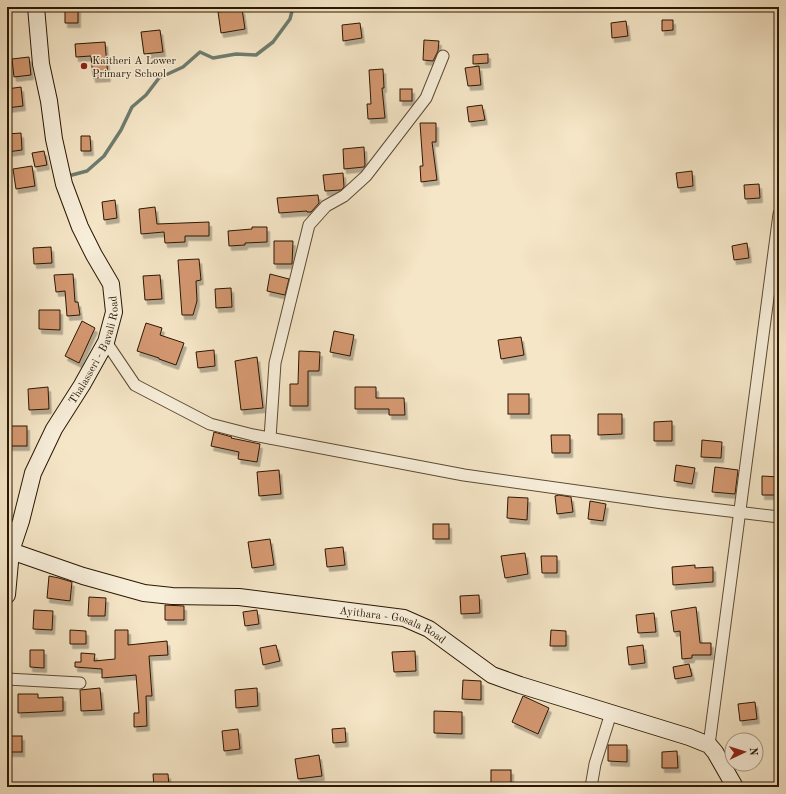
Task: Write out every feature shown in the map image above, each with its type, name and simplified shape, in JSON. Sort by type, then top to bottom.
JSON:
[{"type":"main road","name":"Thalasseri - Bavali Road","points":[[7,595],[11,551],[21,521],[33,473],[54,429],[82,385],[106,342],[114,312],[111,284],[80,227],[64,184],[54,139],[49,101],[41,64],[36,7]]},
{"type":"main road","name":"Ayithara - Gosala Road","points":[[11,551],[83,576],[144,593],[172,596],[239,597],[404,618],[428,629],[492,674],[520,685],[689,737],[709,745]]},
{"type":"main road","points":[[709,745],[715,752],[735,787]]},
{"type":"street","points":[[270,438],[275,362],[309,226],[326,206],[344,196],[366,176],[426,98],[443,56]]},
{"type":"street","points":[[709,745],[779,214]]},
{"type":"street","points":[[106,342],[136,386],[210,424],[270,438],[464,475],[663,503],[779,516]]},
{"type":"street","points":[[7,679],[80,683]]},
{"type":"street","points":[[591,787],[595,764],[611,713]]},
{"type":"building","points":[[78,8],[78,23],[65,23],[65,9]]},
{"type":"building","points":[[242,9],[245,29],[221,33],[218,12]]},
{"type":"building","points":[[662,20],[673,20],[673,30],[662,31]]},
{"type":"building","points":[[626,21],[628,36],[612,38],[611,23]]},
{"type":"building","points":[[360,23],[362,38],[343,41],[342,25]]},
{"type":"building","points":[[160,30],[163,52],[144,54],[141,32]]},
{"type":"building","points":[[424,40],[439,41],[438,51],[433,61],[423,60]]},
{"type":"building","points":[[105,42],[108,77],[93,78],[91,56],[76,57],[75,44]]},
{"type":"building","points":[[488,54],[488,63],[473,64],[473,55]]},
{"type":"building","points":[[29,57],[31,75],[14,77],[12,59]]},
{"type":"building","points":[[479,66],[481,85],[468,86],[465,68]]},
{"type":"building","points":[[383,69],[384,88],[382,88],[385,118],[368,119],[367,104],[371,104],[369,70]]},
{"type":"building","points":[[21,87],[23,106],[7,108],[7,89]]},
{"type":"building","points":[[400,89],[412,89],[412,101],[400,101]]},
{"type":"building","points":[[482,105],[485,120],[469,122],[467,107]]},
{"type":"building","points":[[420,123],[436,123],[436,142],[432,142],[437,180],[421,182],[420,166],[423,166]]},
{"type":"building","points":[[21,133],[22,150],[7,152],[7,134]]},
{"type":"building","points":[[81,136],[90,136],[91,151],[81,151]]},
{"type":"building","points":[[364,147],[364,167],[344,169],[343,149]]},
{"type":"building","points":[[44,151],[47,165],[35,167],[32,153]]},
{"type":"building","points":[[32,166],[35,186],[16,189],[13,169]]},
{"type":"building","points":[[692,171],[693,186],[678,188],[676,173]]},
{"type":"building","points":[[343,173],[344,187],[341,190],[325,191],[323,175]]},
{"type":"building","points":[[759,184],[760,198],[745,199],[744,185]]},
{"type":"building","points":[[318,195],[319,203],[311,212],[279,213],[277,198]]},
{"type":"building","points":[[115,200],[117,218],[104,220],[102,202]]},
{"type":"building","points":[[155,207],[157,224],[209,222],[209,236],[185,236],[185,242],[165,243],[164,232],[141,234],[139,209]]},
{"type":"building","points":[[252,227],[267,227],[267,242],[245,243],[245,245],[229,246],[228,231],[252,229]]},
{"type":"building","points":[[274,241],[293,241],[292,264],[274,264]]},
{"type":"building","points":[[747,243],[749,258],[734,260],[732,246]]},
{"type":"building","points":[[51,247],[52,263],[34,264],[33,248]]},
{"type":"building","points":[[199,259],[201,280],[196,281],[197,301],[193,315],[182,315],[178,260]]},
{"type":"building","points":[[73,274],[75,302],[78,302],[80,315],[67,316],[65,291],[56,292],[54,275]]},
{"type":"building","points":[[270,274],[289,279],[285,295],[267,291]]},
{"type":"building","points":[[160,275],[162,299],[145,300],[143,276]]},
{"type":"building","points":[[231,288],[232,307],[216,308],[215,289]]},
{"type":"building","points":[[39,310],[60,310],[60,330],[39,329]]},
{"type":"building","points":[[82,321],[95,328],[79,363],[65,356]]},
{"type":"building","points":[[146,323],[162,328],[160,335],[184,343],[176,365],[137,351]]},
{"type":"building","points":[[334,331],[354,335],[350,356],[330,352]]},
{"type":"building","points":[[521,337],[524,355],[501,359],[498,340]]},
{"type":"building","points":[[214,350],[215,366],[198,368],[196,352]]},
{"type":"building","points":[[299,351],[320,352],[319,371],[308,371],[308,406],[290,406],[290,384],[298,384]]},
{"type":"building","points":[[257,357],[263,408],[241,410],[235,361]]},
{"type":"building","points":[[48,387],[49,409],[29,410],[28,389]]},
{"type":"building","points":[[355,387],[376,387],[376,398],[404,398],[405,415],[389,415],[389,409],[355,409]]},
{"type":"building","points":[[508,394],[529,394],[529,414],[508,414]]},
{"type":"building","points":[[598,414],[622,414],[622,434],[598,435]]},
{"type":"building","points":[[672,421],[672,441],[654,441],[654,422]]},
{"type":"building","points":[[7,426],[27,426],[27,446],[7,446]]},
{"type":"building","points":[[214,432],[232,437],[231,438],[260,444],[257,462],[238,459],[239,452],[211,446]]},
{"type":"building","points":[[551,435],[570,435],[570,453],[552,453]]},
{"type":"building","points":[[702,440],[722,442],[721,458],[701,457]]},
{"type":"building","points":[[676,465],[695,468],[692,484],[674,481]]},
{"type":"building","points":[[715,467],[738,470],[735,494],[712,492]]},
{"type":"building","points":[[279,470],[281,494],[259,496],[257,472]]},
{"type":"building","points":[[762,476],[779,477],[779,495],[762,495]]},
{"type":"building","points":[[559,495],[571,497],[573,512],[557,514],[555,496]]},
{"type":"building","points":[[508,497],[528,498],[527,520],[507,518]]},
{"type":"building","points":[[590,501],[606,504],[603,521],[588,519]]},
{"type":"building","points":[[433,524],[449,524],[449,539],[433,539]]},
{"type":"building","points":[[270,539],[274,565],[252,568],[248,542]]},
{"type":"building","points":[[343,547],[345,565],[327,567],[325,549]]},
{"type":"building","points":[[525,553],[528,574],[505,578],[501,556]]},
{"type":"building","points":[[541,556],[557,556],[557,573],[542,573]]},
{"type":"building","points":[[695,565],[695,568],[713,567],[713,582],[673,585],[672,567]]},
{"type":"building","points":[[49,576],[72,582],[70,601],[47,598]]},
{"type":"building","points":[[479,595],[480,613],[461,614],[460,596]]},
{"type":"building","points":[[89,597],[106,598],[105,616],[88,616]]},
{"type":"building","points":[[165,605],[184,606],[184,620],[165,620]]},
{"type":"building","points":[[696,607],[700,643],[711,643],[711,655],[692,655],[692,658],[682,659],[680,631],[674,632],[671,611]]},
{"type":"building","points":[[34,610],[53,611],[52,630],[33,629]]},
{"type":"building","points":[[257,610],[259,624],[245,626],[243,612]]},
{"type":"building","points":[[654,613],[656,632],[638,633],[636,615]]},
{"type":"building","points":[[70,630],[86,631],[86,644],[70,644]]},
{"type":"building","points":[[115,630],[128,630],[128,645],[167,641],[168,655],[149,656],[152,696],[146,696],[147,726],[134,727],[134,713],[139,713],[136,675],[102,678],[102,669],[75,667],[75,662],[81,662],[81,653],[95,654],[94,661],[115,659]]},
{"type":"building","points":[[551,630],[566,631],[566,646],[550,646]]},
{"type":"building","points":[[276,645],[280,661],[263,665],[260,648]]},
{"type":"building","points":[[643,645],[645,663],[629,665],[627,647]]},
{"type":"building","points":[[30,650],[44,650],[44,668],[30,667]]},
{"type":"building","points":[[415,651],[416,671],[394,672],[392,652]]},
{"type":"building","points":[[689,664],[692,676],[675,679],[673,667]]},
{"type":"building","points":[[463,680],[481,681],[481,700],[462,699]]},
{"type":"building","points":[[100,688],[102,710],[81,711],[80,690]]},
{"type":"building","points":[[257,688],[258,706],[236,708],[235,690]]},
{"type":"building","points":[[18,694],[38,694],[38,698],[63,697],[63,711],[18,713]]},
{"type":"building","points":[[523,696],[549,708],[538,734],[512,722]]},
{"type":"building","points":[[755,702],[757,719],[740,721],[738,704]]},
{"type":"building","points":[[434,711],[462,712],[462,734],[434,733]]},
{"type":"building","points":[[345,728],[346,742],[333,743],[332,729]]},
{"type":"building","points":[[238,729],[240,749],[224,751],[222,731]]},
{"type":"building","points":[[7,736],[22,736],[22,752],[7,752]]},
{"type":"building","points":[[608,745],[627,745],[627,762],[608,761]]},
{"type":"building","points":[[677,751],[678,768],[662,768],[662,752]]},
{"type":"building","points":[[319,755],[322,776],[298,779],[295,759]]},
{"type":"building","points":[[491,770],[511,770],[511,787],[491,787]]},
{"type":"building","points":[[153,774],[168,774],[169,787],[154,787]]},
{"type":"waterway","points":[[72,175],[87,171],[104,156],[121,130],[132,107],[146,95],[159,78],[183,67],[200,52],[213,58],[236,54],[256,55],[273,42],[290,19],[293,7]]},
{"type":"place","name":"Kaitheri A Lower Primary School","points":[[84,66]]}]
